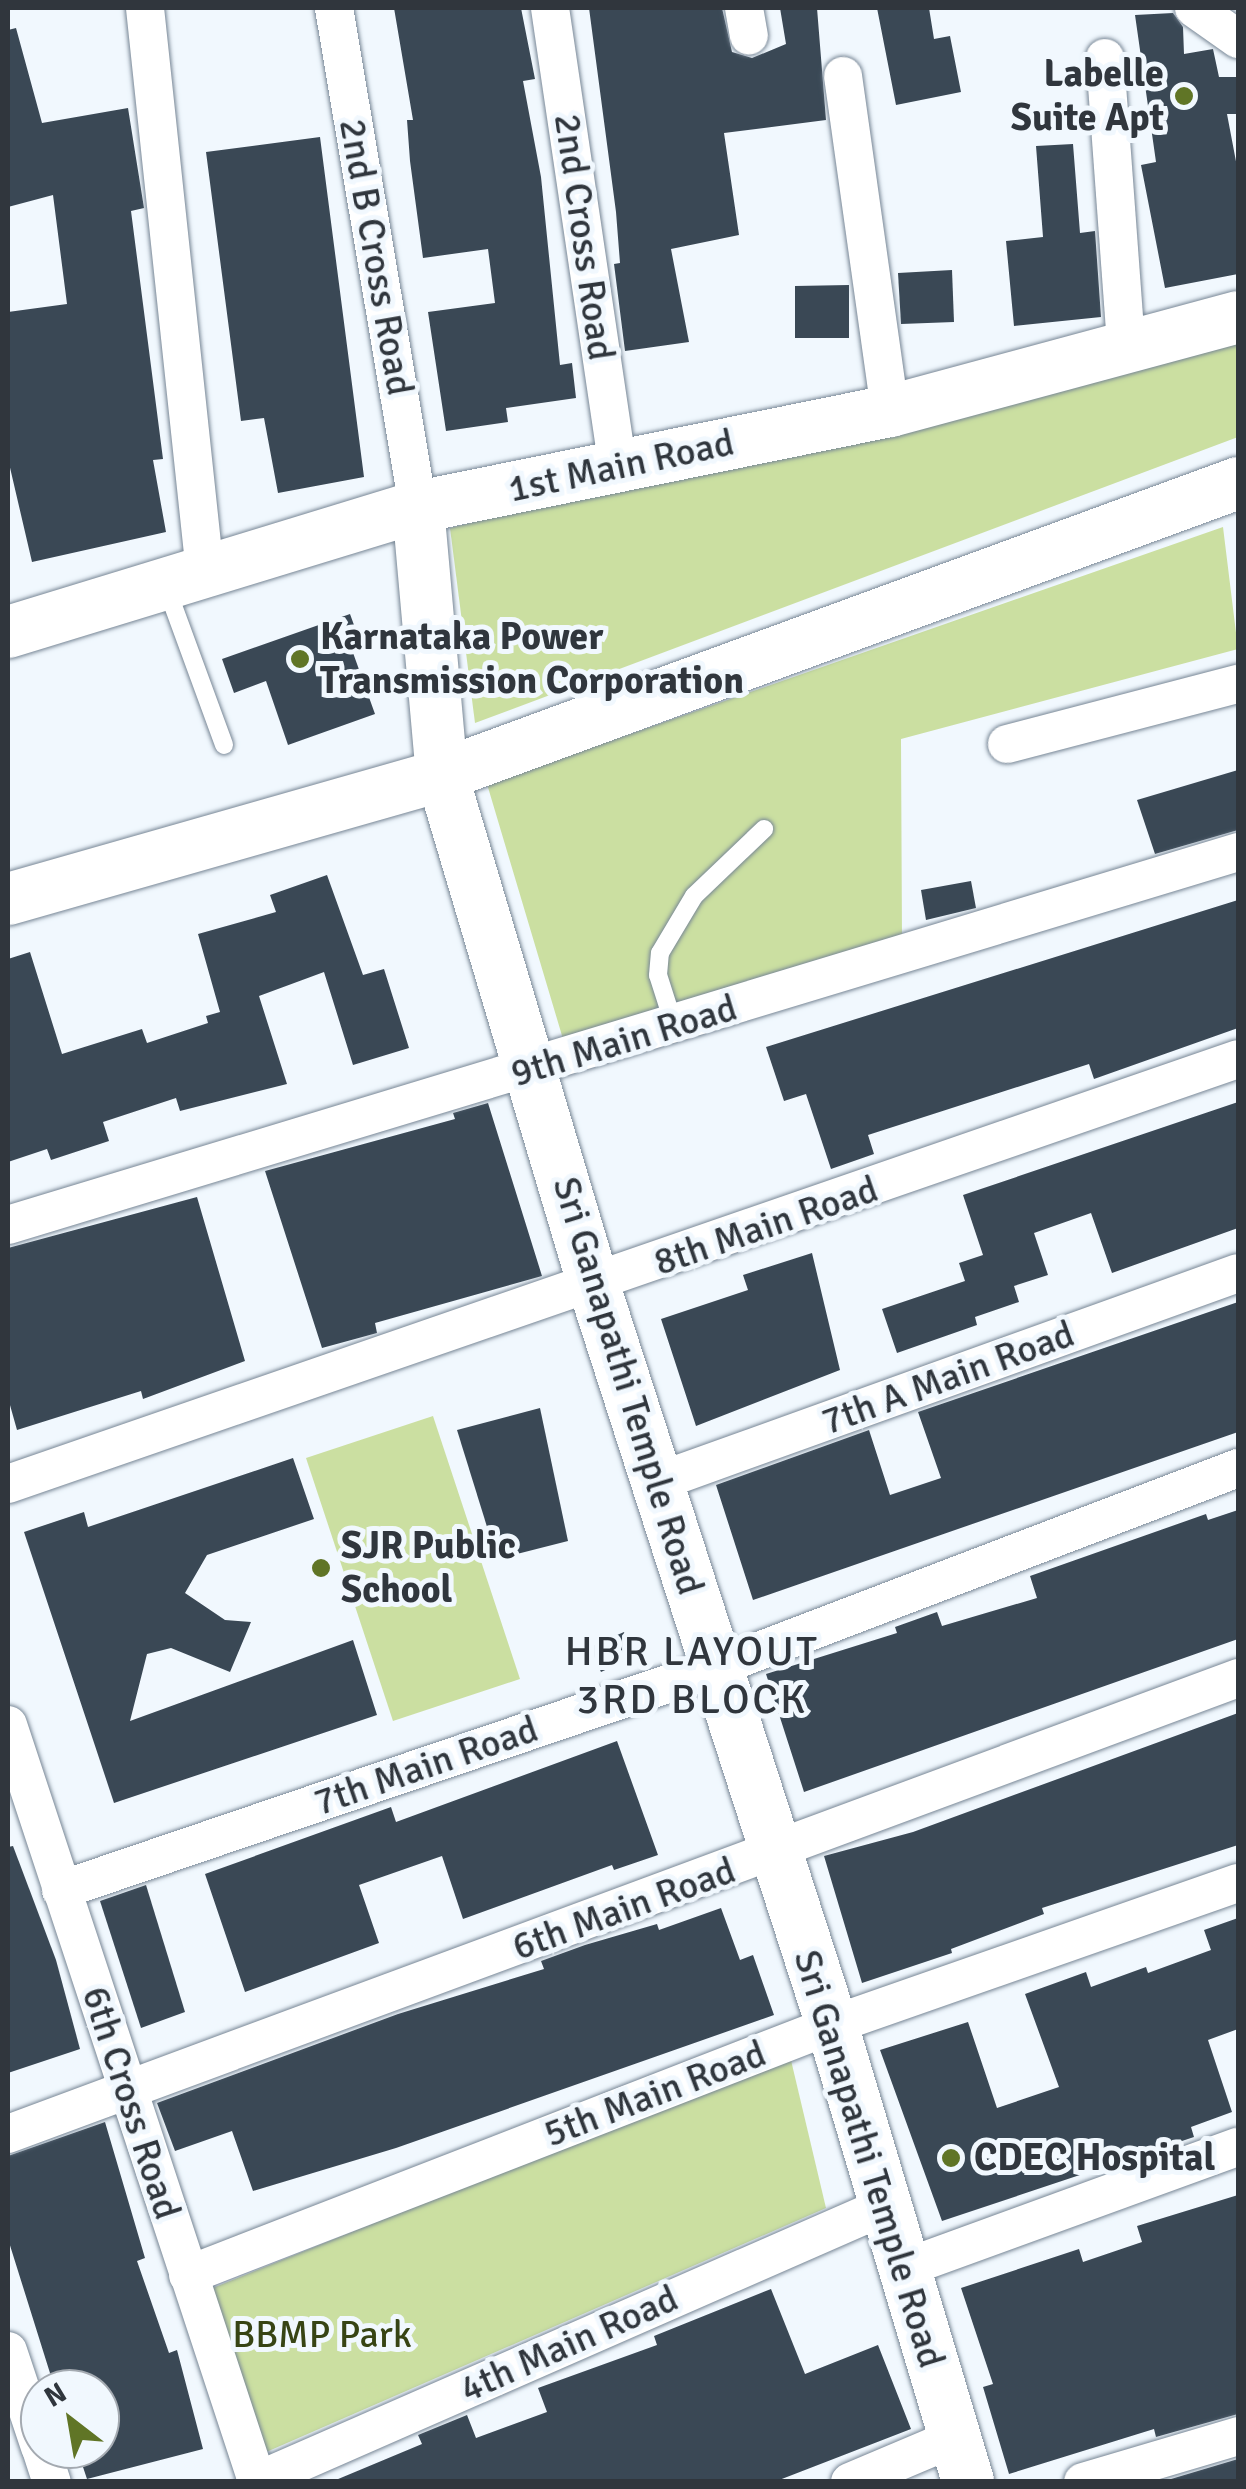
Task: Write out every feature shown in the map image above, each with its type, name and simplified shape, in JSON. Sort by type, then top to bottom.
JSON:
[{"type":"street","points":[[145,8],[185,578]]},
{"type":"street","name":"2nd B Cross Road","points":[[334,8],[418,507]]},
{"type":"street","name":"2nd Cross Road","points":[[550,8],[618,466]]},
{"type":"street","points":[[1194,8],[1238,39]]},
{"type":"street","points":[[1106,58],[1126,347]]},
{"type":"street","points":[[843,76],[890,411]]},
{"type":"street","name":"1st Main Road","points":[[8,632],[418,507],[890,411],[1238,317]]},
{"type":"street","points":[[8,899],[442,775],[1238,483]]},
{"type":"street","name":"Sri Ganapathi Temple Road","points":[[418,507],[442,775],[533,1069],[594,1286],[832,2025],[961,2460]]},
{"type":"street","points":[[1006,744],[1238,684]]},
{"type":"street","name":"9th Main Road","points":[[8,1224],[533,1069],[1238,852]]},
{"type":"street","name":"8th Main Road","points":[[8,1484],[594,1286],[1238,1059]]},
{"type":"street","name":"7th A Main Road","points":[[657,1482],[1238,1273]]},
{"type":"street","name":"7th Main Road","points":[[61,1890],[717,1667],[1238,1468]]},
{"type":"street","name":"6th Main Road","points":[[8,2134],[774,1854],[1238,1678]]},
{"type":"street","name":"6th Cross Road","points":[[8,1725],[256,2481]]},
{"type":"street","name":"5th Main Road","points":[[188,2275],[832,2025],[1238,1883]]},
{"type":"street","points":[[902,2269],[1238,2147]]},
{"type":"street","name":"4th Main Road","points":[[256,2481],[883,2207]]},
{"type":"street","points":[[8,2351],[20,2387]]},
{"type":"street","points":[[1083,2482],[1238,2436]]},
{"type":"street","points":[[850,2482],[961,2460]]},
{"type":"lane","points":[[185,578],[224,745]]},
{"type":"lane","points":[[674,1026],[658,975],[660,953],[694,896],[764,829]]},
{"type":"green space","points":[[1238,332],[1238,437],[475,723],[450,528]]},
{"type":"green space","points":[[1223,527],[1238,649],[901,739],[902,938],[563,1039],[487,784]]},
{"type":"green space","points":[[433,1416],[520,1679],[393,1721],[306,1458]]},
{"type":"green space","name":"BBMP Park","points":[[790,2056],[826,2208],[264,2453],[210,2289]]},
{"type":"building","points":[[394,8],[521,8],[535,79],[523,81],[541,177],[560,365],[572,363],[576,398],[506,408],[508,422],[446,431],[428,312],[495,303],[488,249],[423,258],[407,120],[413,120]]},
{"type":"building","points":[[589,8],[722,8],[732,52],[752,58],[786,44],[780,8],[817,8],[826,120],[724,133],[739,235],[671,249],[689,342],[625,351],[614,264],[620,263],[616,212]]},
{"type":"building","points":[[877,8],[929,8],[934,39],[950,36],[961,92],[896,105]]},
{"type":"building","points":[[1173,13],[1183,27],[1184,54],[1213,49],[1219,77],[1238,77],[1238,114],[1227,114],[1238,172],[1238,274],[1165,288],[1141,165],[1156,162],[1135,15]]},
{"type":"building","points":[[16,28],[42,123],[128,108],[144,208],[131,211],[163,459],[153,460],[166,532],[32,562],[8,459],[8,312],[67,304],[53,195],[8,207],[8,30]]},
{"type":"building","points":[[320,137],[364,477],[278,493],[264,418],[241,421],[206,152]]},
{"type":"building","points":[[1073,144],[1080,233],[1095,231],[1101,317],[1014,326],[1006,241],[1043,237],[1036,146]]},
{"type":"building","points":[[952,270],[954,322],[901,324],[898,273]]},
{"type":"building","points":[[849,285],[849,338],[795,338],[795,286]]},
{"type":"building","points":[[350,614],[362,647],[352,650],[375,714],[288,745],[266,681],[234,693],[222,659]]},
{"type":"building","points":[[1238,770],[1238,830],[1155,854],[1137,800]]},
{"type":"building","points":[[327,875],[363,975],[384,969],[409,1048],[353,1065],[324,972],[259,996],[287,1084],[180,1111],[176,1098],[103,1122],[109,1141],[51,1160],[47,1149],[8,1162],[8,959],[30,952],[62,1054],[142,1029],[147,1043],[208,1023],[206,1016],[220,1012],[198,934],[276,912],[270,895]]},
{"type":"building","points":[[971,881],[976,908],[926,920],[921,890]]},
{"type":"building","points":[[1238,900],[1238,1028],[1094,1079],[1089,1064],[868,1135],[874,1154],[831,1169],[806,1094],[784,1101],[766,1047]]},
{"type":"building","points":[[1238,1102],[1238,1228],[1112,1273],[1091,1213],[1034,1233],[1048,1275],[1014,1286],[1019,1302],[975,1317],[977,1325],[897,1353],[882,1309],[965,1281],[959,1263],[983,1255],[963,1195]]},
{"type":"building","points":[[488,1103],[542,1276],[375,1323],[377,1333],[322,1348],[265,1171],[455,1119],[453,1113]]},
{"type":"building","points":[[197,1197],[245,1361],[143,1399],[141,1391],[17,1430],[8,1398],[8,1248]]},
{"type":"building","points":[[812,1253],[840,1370],[696,1426],[661,1319],[748,1290],[743,1275]]},
{"type":"building","points":[[1238,1302],[1238,1432],[753,1600],[716,1485],[869,1430],[890,1495],[941,1478],[918,1412]]},
{"type":"building","points":[[540,1408],[568,1541],[497,1559],[457,1430]]},
{"type":"building","points":[[293,1458],[314,1519],[207,1555],[185,1593],[225,1620],[251,1622],[230,1672],[171,1648],[147,1654],[130,1721],[353,1640],[377,1715],[114,1803],[24,1532],[84,1512],[88,1527]]},
{"type":"building","points":[[1238,1510],[1238,1639],[804,1792],[766,1674],[897,1633],[895,1627],[937,1612],[942,1626],[1037,1598],[1030,1576],[1206,1514],[1208,1520]]},
{"type":"building","points":[[624,1632],[635,1656],[601,1672],[590,1647]]},
{"type":"building","points":[[1238,1713],[1238,1845],[1042,1908],[1044,1914],[951,1949],[952,1953],[862,1983],[824,1856],[913,1832]]},
{"type":"building","points":[[617,1741],[658,1855],[614,1870],[612,1865],[463,1919],[442,1856],[359,1885],[379,1943],[245,1992],[205,1874],[391,1807],[396,1822]]},
{"type":"building","points":[[13,1846],[56,1960],[80,2049],[8,2073],[8,1847]]},
{"type":"building","points":[[146,1885],[185,2012],[141,2028],[100,1901]]},
{"type":"building","points":[[721,1908],[740,1960],[753,1955],[774,2015],[396,2148],[253,2191],[232,2131],[175,2151],[157,2103],[398,2014],[544,1969],[541,1961],[585,1945],[657,1924],[659,1930]]},
{"type":"building","points":[[1238,1918],[1238,2029],[1208,2040],[1232,2112],[1191,2127],[1194,2137],[942,2221],[880,2050],[968,2022],[997,2108],[1059,2087],[1025,1994],[1086,1972],[1091,1987],[1146,1967],[1148,1973],[1211,1950],[1204,1930]]},
{"type":"building","points":[[105,2122],[145,2258],[137,2261],[169,2353],[177,2350],[203,2449],[87,2479],[84,2469],[120,2469],[120,2369],[49,2369],[8,2239],[8,2156]]},
{"type":"building","points":[[1238,2195],[1238,2414],[1156,2437],[1154,2429],[1009,2474],[983,2387],[993,2384],[961,2288],[1079,2249],[1083,2262],[1142,2242],[1137,2226]]},
{"type":"building","points":[[771,2289],[805,2374],[878,2345],[911,2429],[774,2482],[331,2482],[422,2444],[418,2435],[467,2415],[476,2438],[547,2412],[538,2388],[657,2345],[654,2336]]},
{"type":"building","points":[[1238,2459],[1238,2482],[1171,2479]]},
{"type":"place","name":"Labelle Suite Apt","points":[[1184,96]]},
{"type":"place","name":"Karnataka Power Transmission Corporation","points":[[300,659]]},
{"type":"place","name":"SJR Public School","points":[[321,1568]]},
{"type":"place","name":"CDEC Hospital","points":[[951,2158]]},
{"type":"district","name":"HBR LAYOUT 3RD BLOCK","points":[[692,1676]]}]
